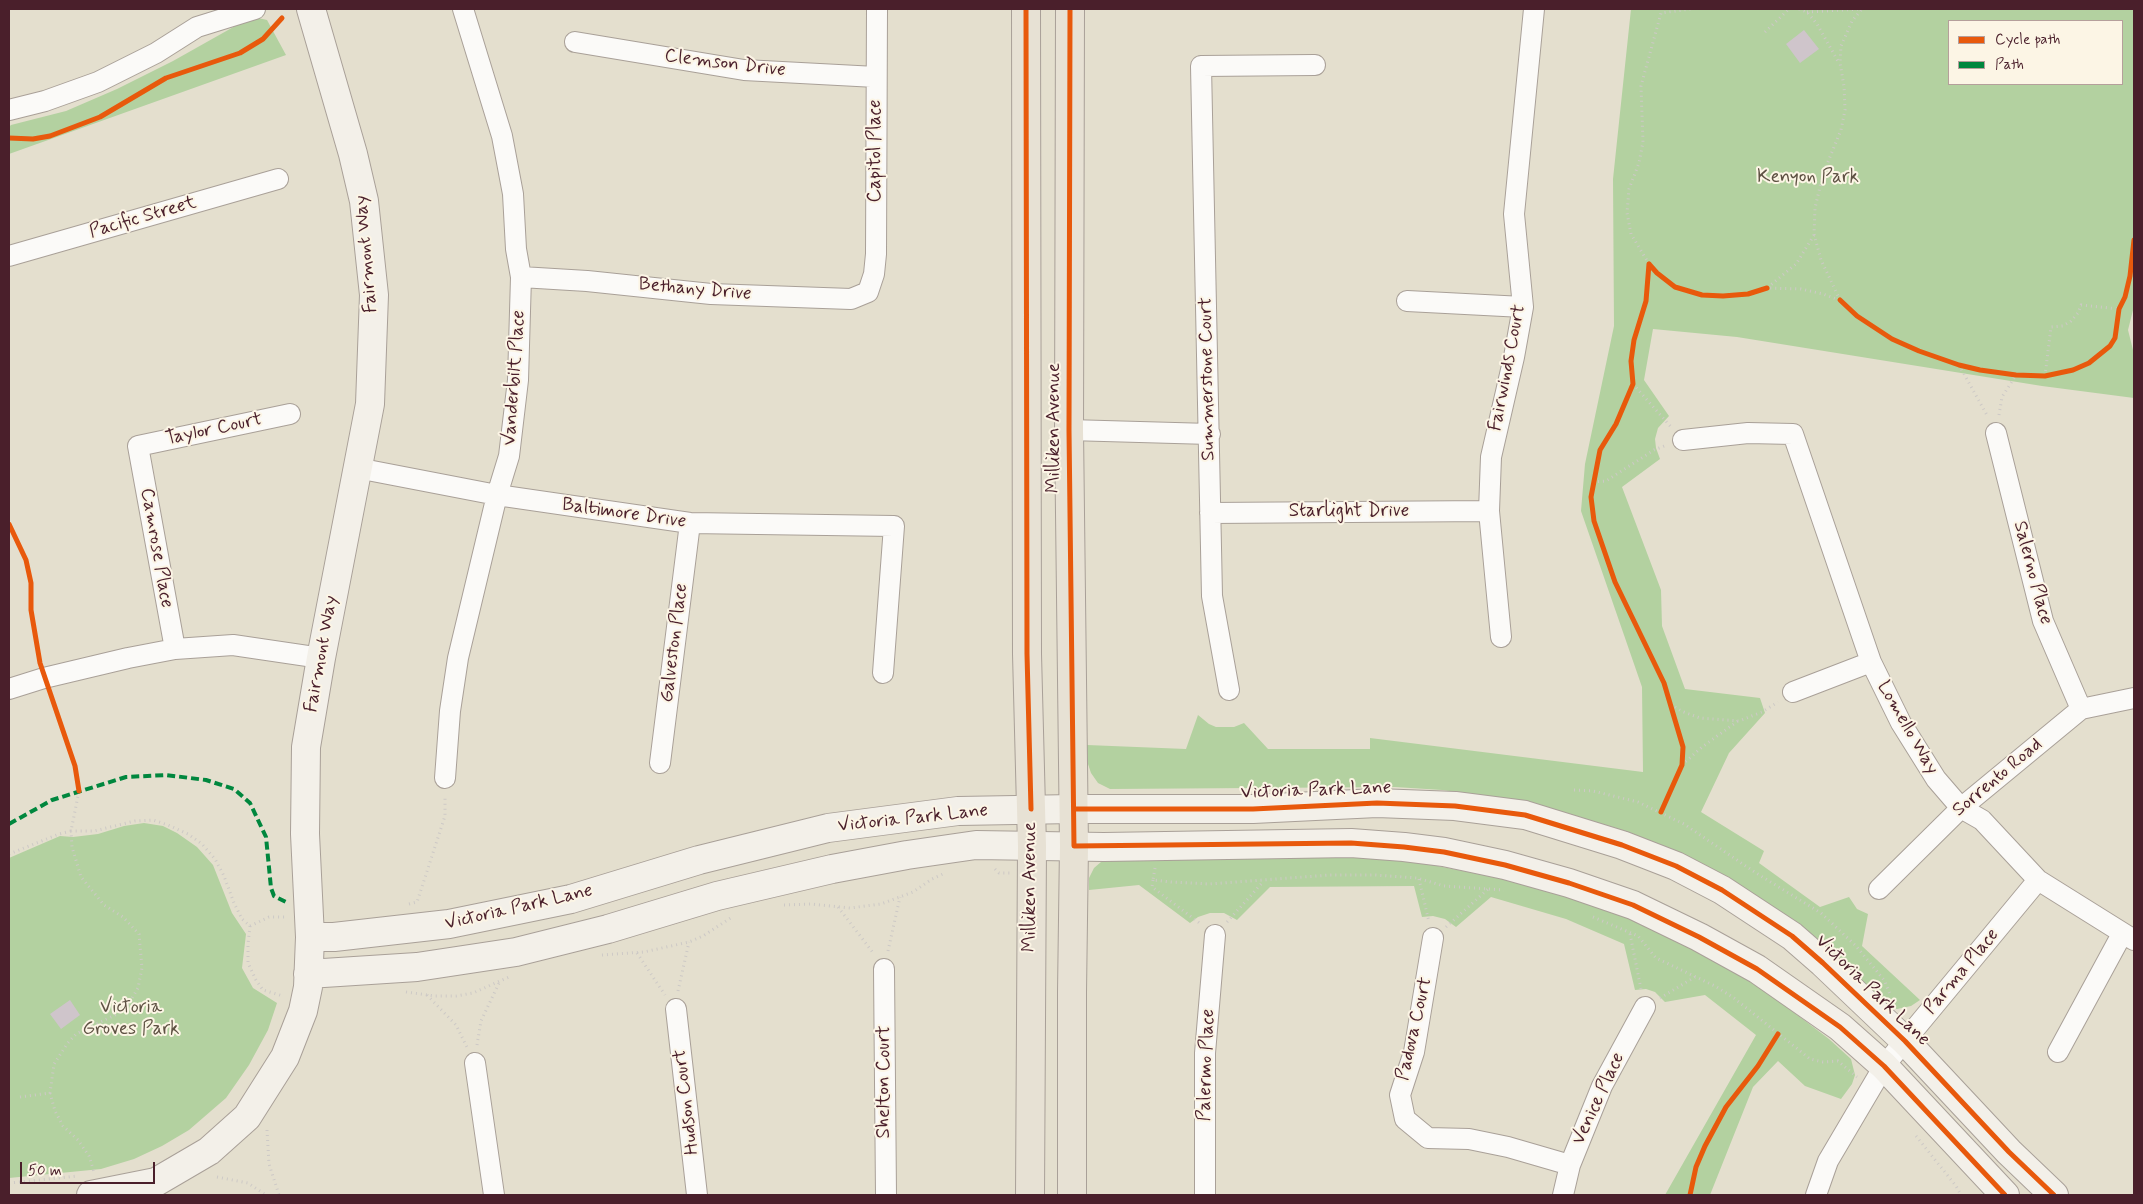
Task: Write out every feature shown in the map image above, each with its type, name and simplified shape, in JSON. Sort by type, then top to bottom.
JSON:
[{"type":"main road","name":"Milliken Avenue","points":[[1026,9],[1027,654],[1032,846],[1030,1195]]},
{"type":"main road","name":"Milliken Avenue","points":[[1070,9],[1070,430],[1074,809],[1072,1195]]},
{"type":"street","points":[[9,110],[46,102],[98,82],[156,53],[197,27],[255,9]]},
{"type":"street","name":"Fairmont Way","points":[[91,1195],[156,1182],[209,1152],[247,1117],[285,1057],[303,1011],[308,974],[300,931],[305,834],[306,747],[321,658],[370,404],[374,295],[364,201],[353,154],[311,9]]},
{"type":"street","name":"Vanderbilt Place","points":[[445,778],[450,711],[458,658],[497,496],[509,456],[518,380],[521,277],[516,248],[513,194],[502,136],[463,9]]},
{"type":"street","name":"Capitol Place","points":[[868,292],[874,274],[876,254],[877,9]]},
{"type":"street","name":"Fairwinds Court","points":[[1502,636],[1489,510],[1491,457],[1523,308],[1514,214],[1534,9]]},
{"type":"street","name":"Clemson Drive","points":[[576,42],[744,70],[876,77]]},
{"type":"street","name":"Summerstone Court","points":[[1229,690],[1212,596],[1201,66],[1315,65]]},
{"type":"street","name":"Pacific Street","points":[[9,256],[278,179]]},
{"type":"street","name":"Bethany Drive","points":[[521,277],[588,281],[711,294],[851,299],[868,292]]},
{"type":"street","points":[[1407,301],[1523,308]]},
{"type":"street","name":"Taylor Court","points":[[138,446],[290,414]]},
{"type":"street","points":[[1070,430],[1210,434]]},
{"type":"street","name":"Lomello Way","points":[[1683,440],[1748,433],[1793,434],[1871,662],[1901,723],[1936,779],[1961,808],[1982,820],[2038,880],[2128,937]]},
{"type":"street","name":"Salerno Place","points":[[1996,433],[2043,622],[2081,709]]},
{"type":"street","name":"Camrose Place","points":[[138,446],[175,650]]},
{"type":"street","name":"Baltimore Drive","points":[[357,468],[497,496],[690,524],[894,526],[883,673]]},
{"type":"street","name":"Starlight Drive","points":[[1210,513],[1489,510]]},
{"type":"street","name":"Galveston Place","points":[[660,762],[690,524]]},
{"type":"street","points":[[9,690],[44,678],[128,658],[175,650],[233,645],[321,658]]},
{"type":"street","points":[[1793,692],[1871,662]]},
{"type":"street","name":"Sorrento Road","points":[[1879,889],[1961,808],[2081,709],[2134,698]]},
{"type":"street","name":"Victoria Park Lane","points":[[300,931],[334,937],[416,930],[571,899],[699,860],[828,828],[958,811],[1031,809],[1253,809],[1377,803],[1455,806],[1525,816],[1575,829],[1676,866],[1722,890],[1792,936],[1905,1041],[2009,1152],[2054,1195]]},
{"type":"street","name":"Victoria Park Lane","points":[[308,974],[417,967],[516,952],[608,929],[717,896],[832,869],[976,845],[1074,846],[1351,843],[1436,851],[1506,864],[1633,905],[1699,937],[1791,992],[1840,1027],[1884,1066],[2005,1195]]},
{"type":"street","name":"Parma Place","points":[[1816,1195],[1828,1161],[1884,1066],[2038,880]]},
{"type":"street","name":"Palermo Place","points":[[1205,1195],[1204,1053],[1214,935]]},
{"type":"street","points":[[2058,1052],[2128,937]]},
{"type":"street","name":"Padova Court","points":[[1433,938],[1414,1052],[1400,1095],[1405,1119],[1428,1138],[1469,1139],[1508,1147],[1570,1165]]},
{"type":"street","name":"Shelton Court","points":[[884,969],[886,1195]]},
{"type":"street","name":"Venice Place","points":[[1563,1195],[1570,1165],[1602,1086],[1644,1007]]},
{"type":"street","name":"Hudson Court","points":[[676,1009],[697,1195]]},
{"type":"street","points":[[475,1063],[494,1195]]},
{"type":"path","points":[[1650,269],[1631,234],[1627,213],[1629,189],[1639,162],[1642,142],[1641,86],[1661,11],[1691,9]]},
{"type":"path","points":[[1765,32],[1789,9]]},
{"type":"path","points":[[1799,9],[1807,12],[1862,9]]},
{"type":"path","points":[[1845,306],[1840,300],[1821,260],[1814,234],[1818,193],[1823,174],[1841,130],[1845,110],[1844,86],[1840,63],[1841,46],[1852,20],[1862,9]]},
{"type":"path","points":[[1807,12],[1829,42],[1840,63]]},
{"type":"path","points":[[1767,288],[1796,264],[1814,234]]},
{"type":"path","points":[[1758,291],[1767,288],[1801,289],[1840,300]]},
{"type":"path","points":[[2118,319],[2122,303]]},
{"type":"path","points":[[2045,376],[2051,327],[2063,326],[2071,321],[2078,313],[2081,305],[2119,309]]},
{"type":"path","points":[[1951,362],[1966,367]]},
{"type":"path","points":[[1959,365],[1996,433]]},
{"type":"path","points":[[2008,374],[2026,375]]},
{"type":"path","points":[[2036,376],[2054,374]]},
{"type":"path","points":[[1996,433],[2002,397],[2016,375]]},
{"type":"path","points":[[1629,392],[1632,376]]},
{"type":"path","points":[[1594,482],[1606,481],[1654,450],[1683,440],[1632,384]]},
{"type":"path","points":[[1592,490],[1594,475]]},
{"type":"path","points":[[1682,765],[1702,747],[1738,721],[1762,712],[1793,692]]},
{"type":"path","points":[[1669,697],[1675,716]]},
{"type":"path","points":[[1671,704],[1681,711],[1700,718],[1738,721]]},
{"type":"path","points":[[1679,773],[1682,765],[1682,756]]},
{"type":"path","points":[[417,902],[445,816],[445,778]]},
{"type":"path","points":[[9,1183],[95,1175],[89,1156],[78,1140],[63,1126],[55,1112],[50,1093],[54,1064],[76,1034],[117,1014],[128,1005],[138,988],[142,968],[139,934],[123,918],[104,904],[81,877],[72,847],[72,831],[79,791],[78,782]]},
{"type":"path","points":[[1574,790],[1593,790],[1614,795],[1638,802],[1660,812],[1664,804]]},
{"type":"path","points":[[9,854],[72,831],[94,831],[134,821],[152,820],[188,834],[202,844],[215,858],[242,919],[250,926]]},
{"type":"path","points":[[1156,863],[1152,887],[1214,935],[1264,881]]},
{"type":"path","points":[[989,866],[999,873],[1032,872]]},
{"type":"path","points":[[781,905],[866,906],[913,892],[932,879],[946,873]]},
{"type":"path","points":[[1153,880],[1209,884],[1330,875],[1375,875],[1419,879],[1444,886],[1513,891]]},
{"type":"path","points":[[1419,879],[1433,938],[1489,889]]},
{"type":"path","points":[[884,969],[900,897]]},
{"type":"path","points":[[837,907],[884,969]]},
{"type":"path","points":[[289,910],[290,916],[300,931]]},
{"type":"path","points":[[1586,914],[1638,936],[1656,958],[1715,986],[1734,998],[1810,1058],[1823,1062],[1838,1061],[1870,1089]]},
{"type":"path","points":[[250,926],[269,917],[290,916]]},
{"type":"path","points":[[599,956],[637,953],[689,942],[734,916]]},
{"type":"path","points":[[250,926],[248,963],[256,980],[263,990],[285,997]]},
{"type":"path","points":[[1630,933],[1644,1007],[1695,977]]},
{"type":"path","points":[[676,1009],[679,979],[689,942]]},
{"type":"path","points":[[637,953],[676,1009]]},
{"type":"path","points":[[398,990],[426,995],[456,996],[473,993],[517,974]]},
{"type":"path","points":[[475,1063],[481,1021],[499,982]]},
{"type":"path","points":[[283,1003],[286,990]]},
{"type":"path","points":[[426,995],[456,1025],[475,1063]]},
{"type":"path","points":[[128,1005],[139,1007],[143,1013]]},
{"type":"path","points":[[1773,1042],[1778,1034]]},
{"type":"path","points":[[20,1097],[50,1093]]},
{"type":"path","points":[[267,1130],[269,1164],[279,1195]]},
{"type":"path","points":[[1914,1133],[1961,1195]]},
{"type":"path","points":[[217,1177],[248,1183],[266,1195]]},
{"type":"green space","name":"Kenyon Park","points":[[1631,9],[2134,9],[2134,306],[2128,330],[2134,354],[2134,398],[2042,386],[1737,337],[1653,329],[1644,380],[1669,416],[1658,428],[1655,439],[1660,459],[1622,487],[1661,590],[1662,626],[1685,689],[1760,698],[1765,713],[1729,753],[1701,812],[1764,851],[1759,863],[1820,907],[1849,897],[1857,909],[1868,914],[1862,946],[1920,1000],[1911,1006],[1897,1009],[1884,1005],[1797,926],[1756,896],[1715,872],[1663,847],[1616,828],[1555,810],[1502,798],[1442,790],[1395,787],[1110,789],[1098,783],[1091,773],[1087,761],[1087,745],[1186,749],[1198,715],[1216,727],[1234,727],[1244,723],[1268,749],[1370,749],[1370,738],[1643,772],[1642,687],[1581,511],[1585,464],[1614,326],[1613,179]]},
{"type":"green space","points":[[258,18],[267,20],[286,55],[9,154],[9,127],[11,125],[66,111],[117,89],[173,61],[237,25]]},
{"type":"green space","name":"Victoria Groves Park","points":[[144,823],[163,826],[177,833],[197,847],[213,865],[232,913],[246,934],[242,968],[253,988],[277,1003],[268,1030],[249,1065],[226,1098],[189,1130],[162,1146],[134,1159],[101,1169],[9,1178],[9,858],[60,836],[73,837],[98,834],[124,826]]},
{"type":"green space","points":[[1359,857],[1417,862],[1530,884],[1577,898],[1651,927],[1731,969],[1775,998],[1829,1039],[1851,1059],[1855,1075],[1852,1084],[1841,1099],[1805,1086],[1778,1061],[1753,1087],[1710,1195],[1665,1195],[1756,1035],[1705,995],[1665,1002],[1655,992],[1646,989],[1635,990],[1624,944],[1566,919],[1491,897],[1456,927],[1445,919],[1433,916],[1422,917],[1414,886],[1270,887],[1237,920],[1224,913],[1210,913],[1198,917],[1190,923],[1139,885],[1089,890],[1089,878],[1094,868],[1101,862],[1111,858]]},
{"type":"building","points":[[1804,30],[1819,49],[1800,63],[1786,44]]},
{"type":"building","points":[[70,1000],[80,1015],[61,1029],[50,1014]]},
{"type":"marked path","points":[[9,824],[52,800],[126,777],[166,775],[206,780],[234,789],[250,803],[266,837],[271,888],[274,896],[288,903]]},
{"type":"cycle path","points":[[1026,9],[1027,654],[1031,809]]},
{"type":"cycle path","points":[[1070,9],[1069,430],[1074,846],[1351,843],[1404,847],[1444,852],[1505,865],[1569,883],[1633,905],[1699,937],[1757,969],[1840,1027],[1884,1066],[2005,1195]]},
{"type":"cycle path","points":[[9,138],[33,139],[50,136],[100,117],[166,78],[240,53],[263,39],[282,18]]},
{"type":"cycle path","points":[[1840,300],[1857,316],[1892,339],[1919,351],[1980,370],[2016,375],[2045,376],[2073,370],[2089,363],[2110,346],[2115,338],[2119,309],[2125,297],[2130,276],[2134,240]]},
{"type":"cycle path","points":[[1649,264],[1646,301],[1634,340],[1631,361],[1633,384],[1616,424],[1600,450],[1591,497],[1594,521],[1615,582],[1664,683],[1683,747],[1682,765],[1661,812]]},
{"type":"cycle path","points":[[1649,264],[1675,287],[1702,295],[1748,294],[1767,288]]},
{"type":"cycle path","points":[[9,524],[26,560],[31,583],[31,610],[40,663],[75,766],[79,791]]},
{"type":"cycle path","points":[[1074,809],[1253,809],[1377,803],[1455,806],[1525,815],[1622,845],[1676,866],[1722,890],[1792,936],[1905,1041],[2009,1152],[2054,1195]]},
{"type":"cycle path","points":[[1690,1195],[1696,1167],[1726,1107],[1758,1066],[1778,1034]]}]
